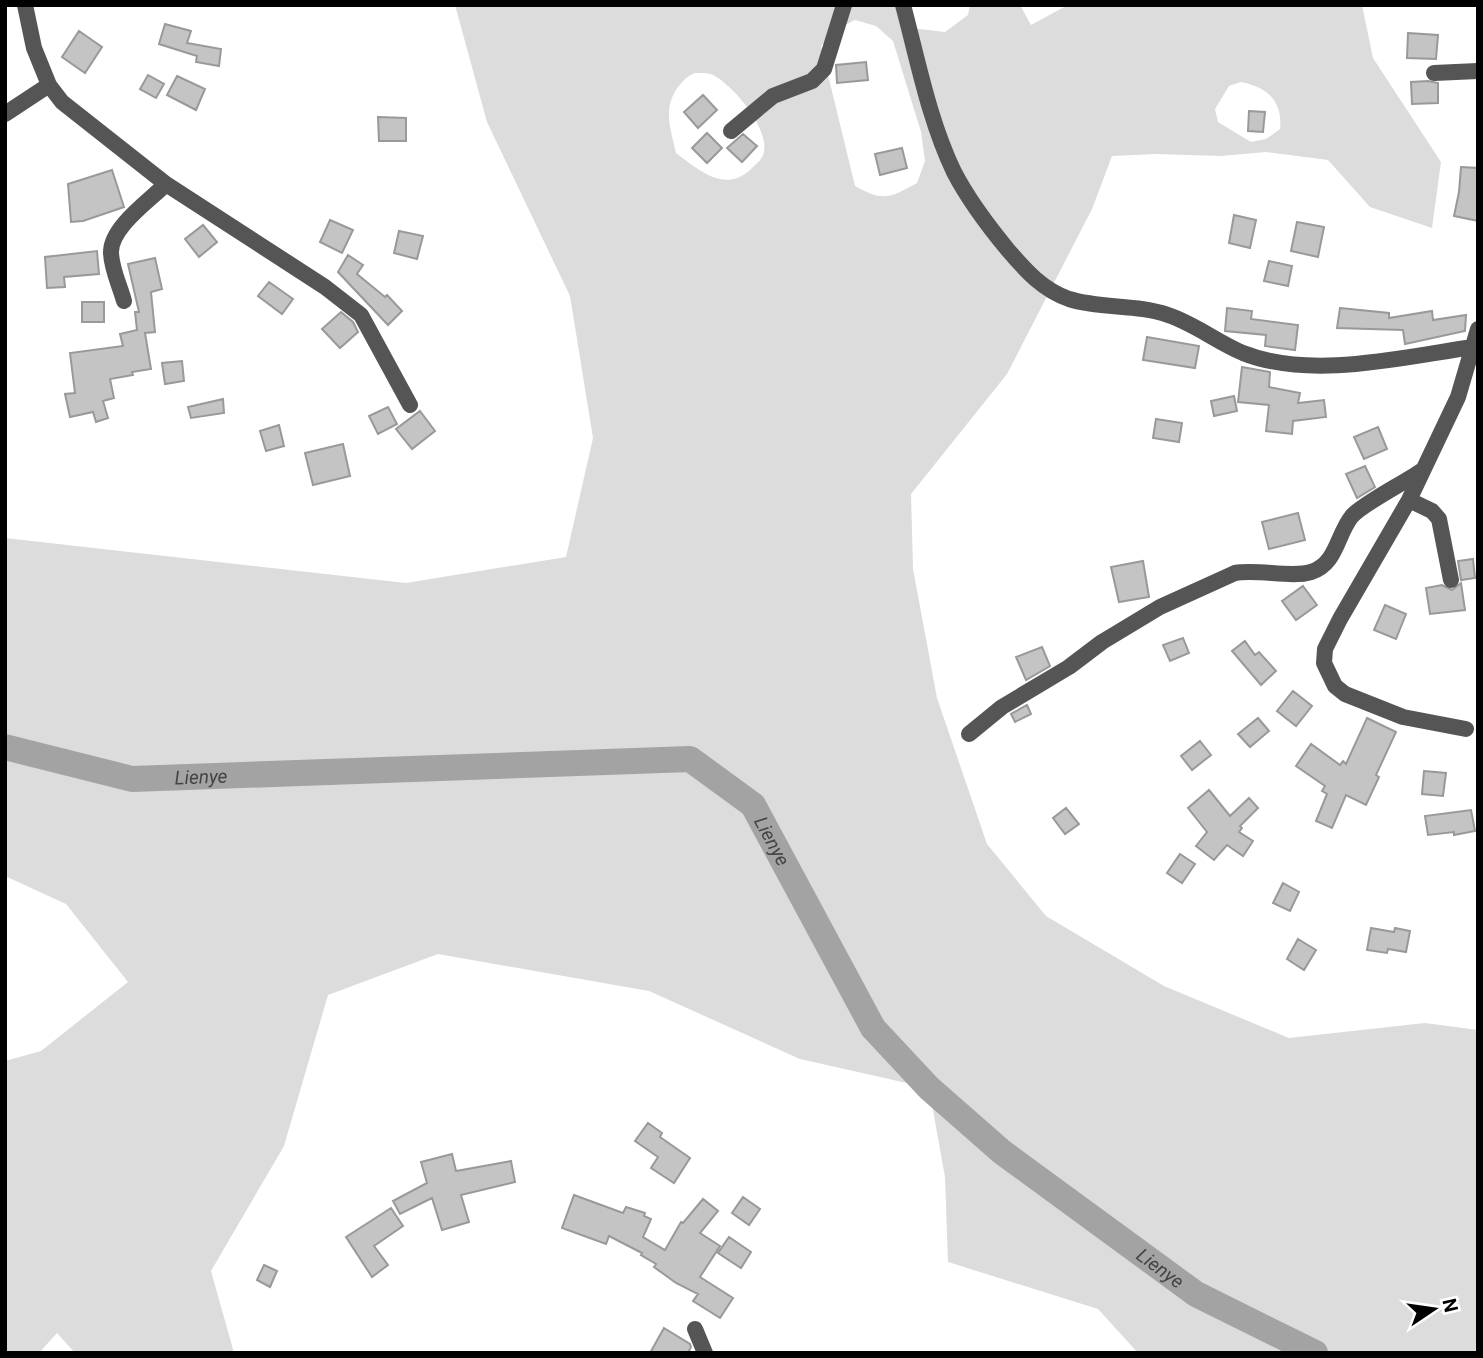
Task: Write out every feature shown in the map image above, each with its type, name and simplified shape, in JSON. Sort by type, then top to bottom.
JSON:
[{"type":"street","points":[[25,5],[34,48],[49,85],[62,102],[166,184],[325,287],[361,315],[410,405]]},
{"type":"street","points":[[731,131],[773,96],[812,81],[824,69],[844,5]]},
{"type":"street","points":[[903,5],[931,112],[955,173],[996,236],[1027,272],[1047,289],[1069,299],[1162,313],[1186,321],[1245,354],[1300,366],[1355,364],[1473,347]]},
{"type":"street","points":[[1434,73],[1478,71]]},
{"type":"street","points":[[5,114],[49,85]]},
{"type":"street","points":[[124,301],[111,255],[112,245],[124,224],[166,184]]},
{"type":"street","points":[[1466,729],[1403,717],[1345,694],[1335,686],[1324,663],[1325,649],[1340,619],[1409,500],[1458,397],[1478,330]]},
{"type":"street","points":[[969,734],[1002,708],[1160,607],[1235,573],[1311,572],[1324,565],[1337,548],[1352,517],[1421,471]]},
{"type":"street","points":[[1409,500],[1432,511],[1439,519],[1451,580]]},
{"type":"street","points":[[695,1329],[705,1353]]},
{"type":"shaded area","points":[[455,5],[895,5],[911,28],[945,32],[968,15],[970,5],[1020,5],[1031,25],[1068,5],[1362,5],[1373,58],[1441,162],[1432,228],[1370,207],[1328,160],[1266,152],[1221,156],[1112,156],[1092,209],[1007,374],[911,494],[913,569],[937,698],[987,844],[1046,916],[1164,986],[1289,1038],[1425,1023],[1478,1030],[1478,1353],[1138,1353],[1098,1309],[948,1262],[945,1177],[929,1088],[800,1059],[649,991],[438,954],[328,995],[284,1146],[211,1271],[234,1353],[75,1353],[57,1333],[39,1353],[5,1353],[5,1061],[41,1051],[128,982],[66,904],[5,876],[5,538],[406,583],[566,557],[593,438],[570,296],[487,122]],"holes":[[[855,20],[876,26],[893,41],[921,132],[925,161],[917,183],[893,195],[880,196],[855,186],[821,46],[835,30]],[[695,73],[709,74],[720,79],[740,98],[757,123],[764,147],[762,157],[741,176],[732,179],[712,177],[676,153],[669,119],[670,103],[686,78]],[[1241,82],[1266,92],[1276,103],[1280,129],[1266,139],[1251,142],[1218,122],[1215,109],[1229,86]]]},
{"type":"building","points":[[165,24],[191,31],[187,43],[221,49],[219,66],[196,62],[197,56],[159,44]]},
{"type":"building","points":[[79,31],[102,47],[85,73],[62,57]]},
{"type":"building","points":[[1408,33],[1438,35],[1436,59],[1407,58]]},
{"type":"building","points":[[866,62],[868,80],[837,83],[836,65]]},
{"type":"building","points":[[148,75],[164,84],[156,98],[140,89]]},
{"type":"building","points":[[177,76],[205,89],[196,110],[167,95]]},
{"type":"building","points":[[1411,82],[1438,83],[1438,103],[1412,104]]},
{"type":"building","points":[[703,95],[717,110],[698,128],[684,112]]},
{"type":"building","points":[[1249,111],[1265,112],[1263,132],[1248,131]]},
{"type":"building","points":[[378,117],[406,118],[406,141],[379,141]]},
{"type":"building","points":[[707,133],[722,148],[707,163],[692,148]]},
{"type":"building","points":[[743,134],[757,146],[742,162],[727,148]]},
{"type":"building","points":[[902,148],[907,168],[880,175],[875,154]]},
{"type":"building","points":[[1461,167],[1478,168],[1478,221],[1454,216]]},
{"type":"building","points":[[112,170],[124,207],[83,221],[71,222],[68,184]]},
{"type":"building","points":[[1234,215],[1256,220],[1250,248],[1229,243]]},
{"type":"building","points":[[330,220],[353,230],[342,253],[320,242]]},
{"type":"building","points":[[1297,222],[1324,227],[1318,257],[1291,251]]},
{"type":"building","points":[[203,225],[217,242],[199,257],[185,239]]},
{"type":"building","points":[[399,231],[423,236],[417,259],[394,253]]},
{"type":"building","points":[[97,251],[99,274],[64,277],[65,287],[47,288],[45,257]]},
{"type":"building","points":[[348,255],[363,265],[357,274],[385,297],[387,295],[402,311],[388,325],[338,272]]},
{"type":"building","points":[[155,258],[162,289],[151,292],[155,332],[145,333],[151,369],[110,379],[114,398],[103,401],[108,418],[96,422],[93,412],[70,417],[65,394],[75,393],[70,353],[123,346],[120,334],[137,330],[135,312],[139,312],[128,264]]},
{"type":"building","points":[[1269,261],[1292,266],[1288,286],[1264,281]]},
{"type":"building","points":[[269,282],[293,299],[282,314],[258,296]]},
{"type":"building","points":[[82,302],[104,302],[104,322],[82,322]]},
{"type":"building","points":[[1227,308],[1252,311],[1251,319],[1298,325],[1295,350],[1265,346],[1266,335],[1225,331]]},
{"type":"building","points":[[1340,308],[1389,313],[1389,318],[1432,311],[1433,320],[1466,315],[1465,331],[1405,344],[1403,330],[1337,328]]},
{"type":"building","points":[[341,312],[353,322],[358,332],[340,348],[322,329]]},
{"type":"building","points":[[1147,337],[1199,346],[1195,368],[1143,360]]},
{"type":"building","points":[[182,361],[184,381],[165,384],[162,363]]},
{"type":"building","points":[[1242,367],[1270,372],[1269,387],[1300,393],[1298,403],[1324,400],[1326,417],[1293,421],[1292,434],[1266,431],[1269,405],[1238,402]]},
{"type":"building","points":[[1234,396],[1237,411],[1214,416],[1211,401]]},
{"type":"building","points":[[223,399],[224,413],[191,418],[188,407]]},
{"type":"building","points":[[388,407],[397,424],[378,434],[369,416]]},
{"type":"building","points":[[420,411],[435,431],[412,449],[396,429]]},
{"type":"building","points":[[1156,419],[1182,423],[1179,442],[1153,438]]},
{"type":"building","points":[[279,425],[284,446],[266,451],[260,431]]},
{"type":"building","points":[[1378,427],[1387,449],[1364,459],[1354,437]]},
{"type":"building","points":[[343,444],[350,476],[313,485],[305,453]]},
{"type":"building","points":[[1365,466],[1375,487],[1357,498],[1346,474]]},
{"type":"building","points":[[1298,513],[1305,540],[1269,549],[1262,522]]},
{"type":"building","points":[[1473,559],[1475,578],[1461,580],[1458,561]]},
{"type":"building","points":[[1143,561],[1149,597],[1119,602],[1111,567]]},
{"type":"building","points":[[1461,583],[1465,610],[1430,614],[1426,588],[1442,585],[1452,590]]},
{"type":"building","points":[[1303,586],[1317,605],[1296,620],[1282,601]]},
{"type":"building","points":[[1385,605],[1406,614],[1396,639],[1374,630]]},
{"type":"building","points":[[1183,638],[1189,653],[1170,661],[1163,645]]},
{"type":"building","points":[[1245,641],[1255,655],[1259,652],[1276,671],[1261,685],[1232,651]]},
{"type":"building","points":[[1042,647],[1050,666],[1026,680],[1016,657]]},
{"type":"building","points":[[1293,691],[1312,706],[1296,726],[1277,711]]},
{"type":"building","points":[[1027,705],[1031,714],[1015,722],[1011,714]]},
{"type":"building","points":[[1258,718],[1269,731],[1250,747],[1238,734]]},
{"type":"building","points":[[1367,718],[1396,732],[1376,775],[1379,777],[1366,805],[1346,795],[1332,828],[1316,821],[1327,794],[1322,791],[1325,786],[1296,766],[1311,744],[1340,765],[1343,761],[1346,764]]},
{"type":"building","points":[[1200,741],[1211,755],[1192,770],[1181,756]]},
{"type":"building","points":[[1424,771],[1446,773],[1443,796],[1422,794]]},
{"type":"building","points":[[1209,790],[1230,816],[1249,798],[1258,808],[1240,826],[1242,828],[1239,832],[1253,841],[1243,856],[1227,845],[1214,860],[1196,846],[1207,832],[1188,808]]},
{"type":"building","points":[[1066,808],[1079,824],[1065,834],[1053,818]]},
{"type":"building","points":[[1471,810],[1475,831],[1454,835],[1454,832],[1428,835],[1425,816]]},
{"type":"building","points":[[1180,854],[1195,864],[1182,883],[1167,873]]},
{"type":"building","points":[[1283,883],[1299,892],[1290,911],[1273,903]]},
{"type":"building","points":[[1371,928],[1394,932],[1395,928],[1410,931],[1406,952],[1367,950]]},
{"type":"building","points":[[1298,939],[1316,950],[1304,970],[1287,959]]},
{"type":"building","points":[[648,1123],[662,1133],[660,1137],[690,1158],[674,1183],[651,1168],[658,1157],[635,1141]]},
{"type":"building","points":[[452,1154],[456,1171],[511,1161],[515,1182],[461,1195],[469,1222],[442,1230],[432,1198],[400,1214],[393,1201],[427,1183],[421,1162]]},
{"type":"building","points":[[574,1195],[623,1213],[626,1207],[645,1213],[644,1216],[651,1219],[643,1237],[665,1250],[681,1222],[683,1223],[703,1199],[718,1211],[700,1233],[720,1246],[700,1277],[733,1298],[720,1318],[693,1301],[698,1294],[676,1283],[654,1267],[656,1264],[641,1255],[642,1253],[609,1236],[606,1244],[562,1228]]},
{"type":"building","points":[[743,1197],[760,1209],[749,1225],[732,1213]]},
{"type":"building","points":[[391,1208],[403,1226],[374,1246],[388,1265],[372,1277],[346,1237]]},
{"type":"building","points":[[729,1237],[751,1252],[741,1268],[718,1253]]},
{"type":"building","points":[[264,1265],[277,1271],[270,1287],[257,1280]]},
{"type":"building","points":[[664,1328],[690,1344],[688,1353],[650,1353]]},
{"type":"waterway","name":"Lienye","points":[[5,747],[132,779],[690,759],[753,805],[873,1028],[929,1088],[1002,1152],[1196,1294],[1315,1353]]}]
